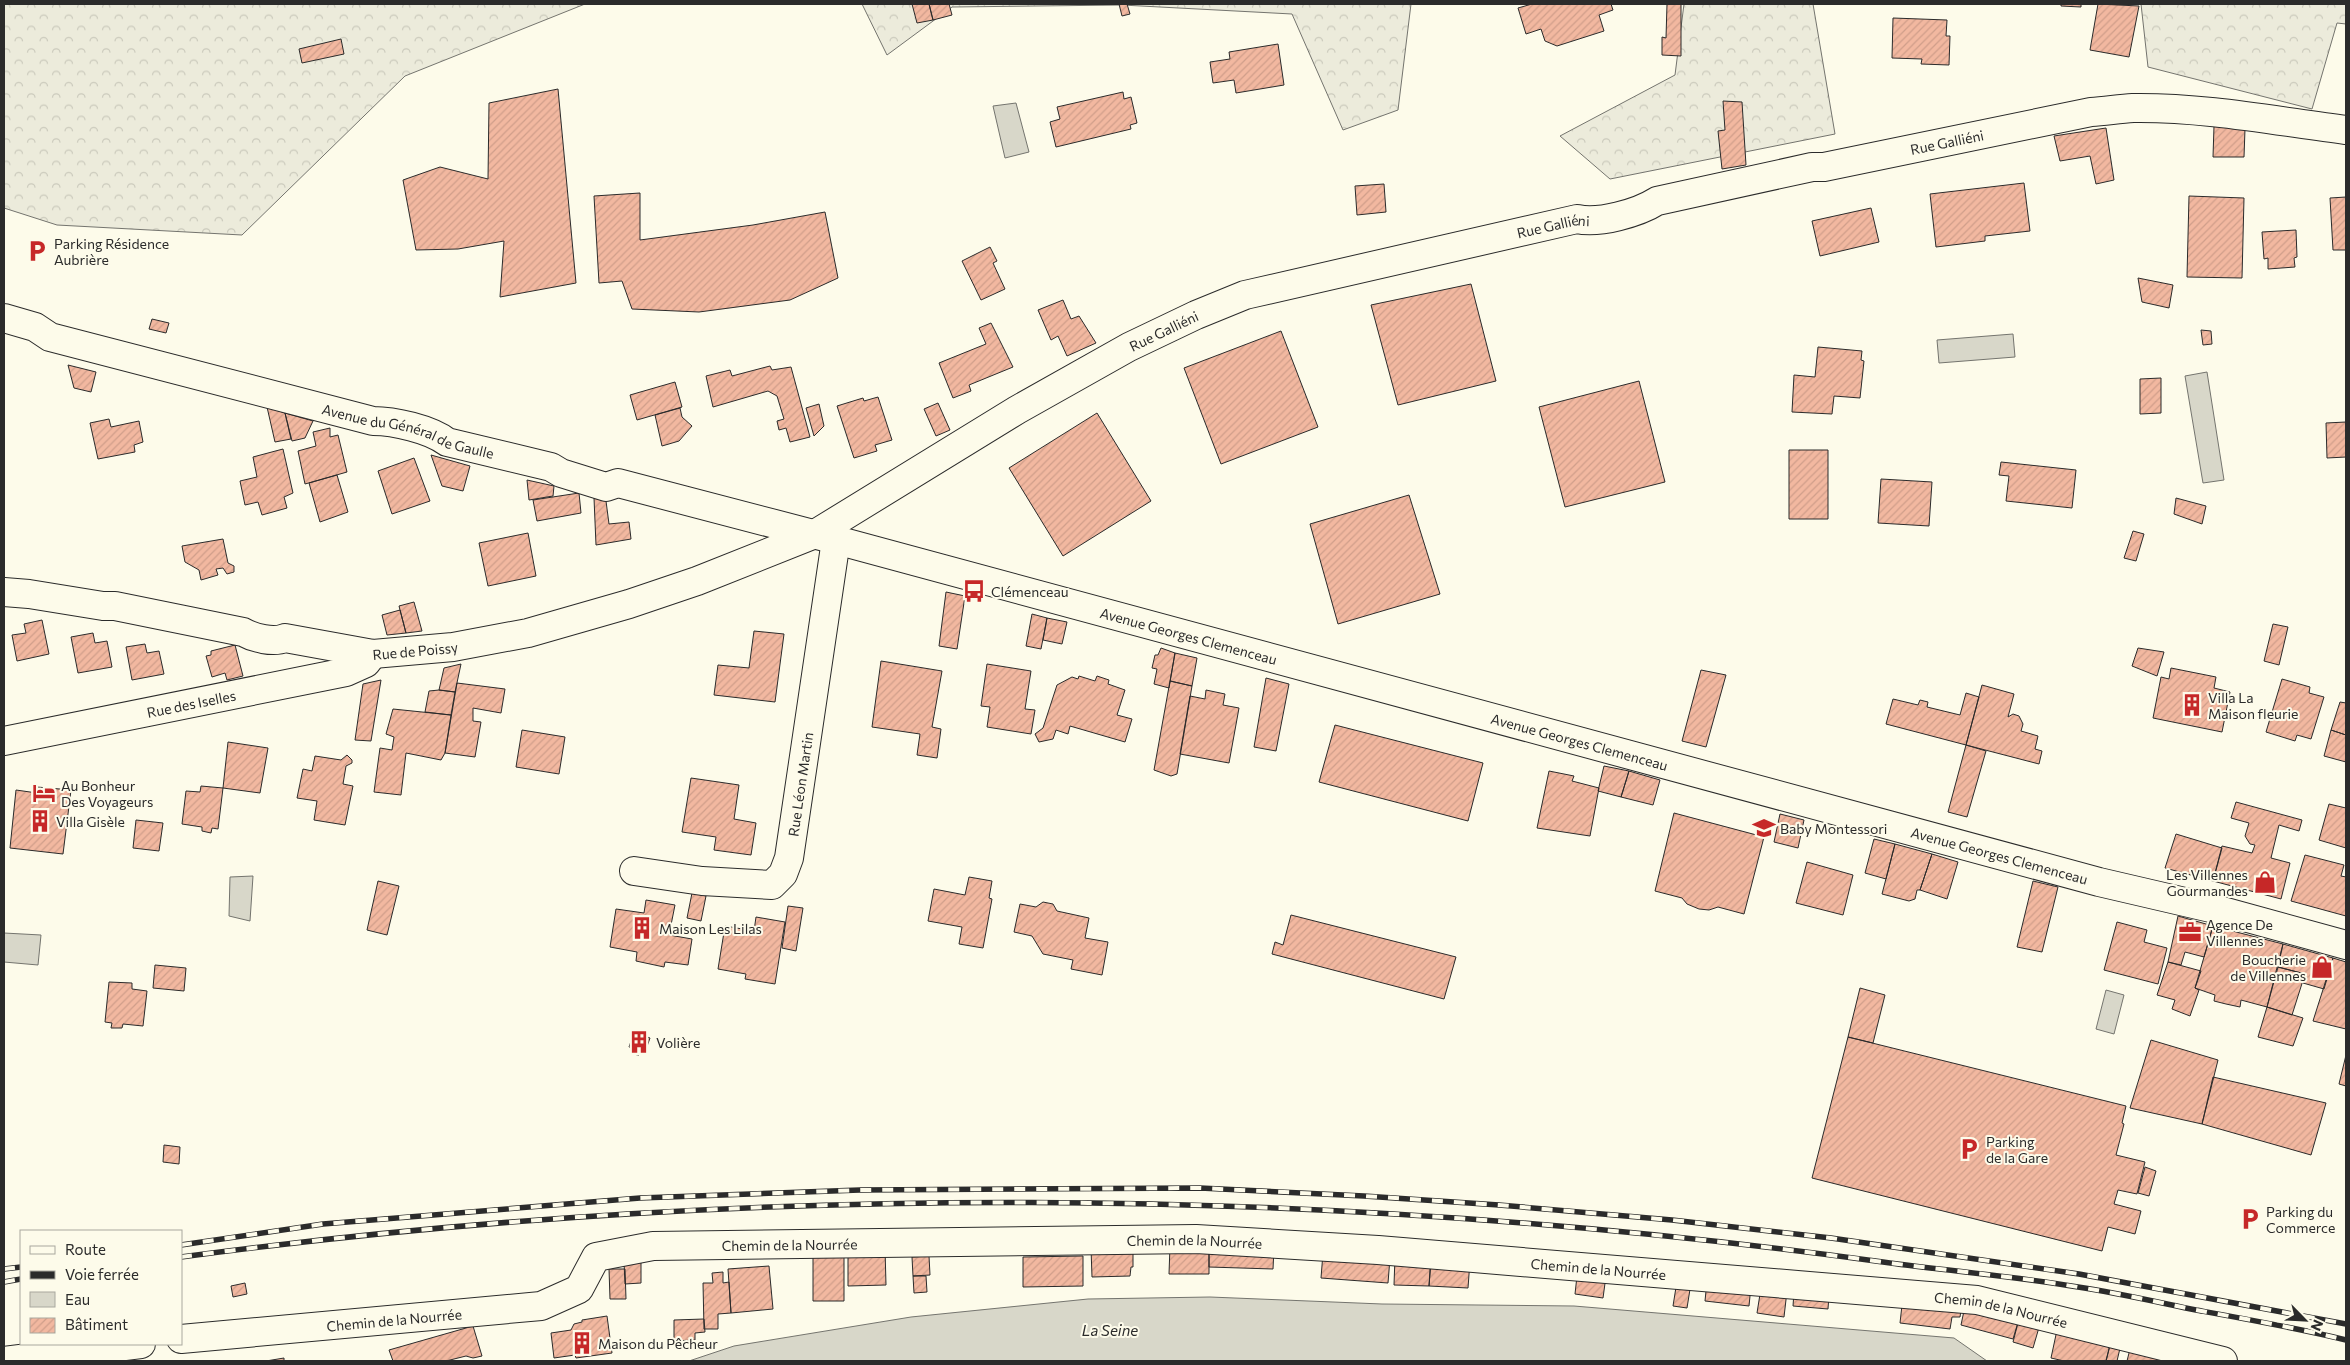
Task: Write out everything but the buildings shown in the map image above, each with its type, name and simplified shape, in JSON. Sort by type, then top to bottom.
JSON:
[{"type":"street","name":"Rue Galliéni","points":[[826,537],[1017,410],[1129,347],[1196,315],[1245,295],[1577,219],[1588,222],[1644,210],[1657,202],[1776,177],[1812,167],[1824,167],[2091,112],[2132,108],[2171,110],[2224,114],[2346,130]]},
{"type":"street","name":"Avenue du Général de Gaulle","points":[[4,318],[35,327],[50,337],[365,419],[386,421],[439,435],[447,442],[551,467],[561,473],[606,487],[618,483],[826,537]]},
{"type":"street","name":"Rue de Poissy","points":[[4,592],[30,594],[102,606],[115,606],[243,632],[249,636],[278,641],[286,638],[373,654],[453,647],[528,634],[672,589],[826,537]]},
{"type":"street","name":"Rue Léon Martin","points":[[634,871],[702,881],[772,885],[783,874],[789,858],[826,537]]},
{"type":"street","name":"Avenue Georges Clemenceau","points":[[826,537],[2085,878],[2215,908],[2346,945]]},
{"type":"street","name":"Rue des Iselles","points":[[4,741],[346,672],[366,663],[373,654]]},
{"type":"street","name":"Chemin de la Nourrée","points":[[182,1339],[541,1306],[579,1289],[596,1257],[653,1246],[1196,1240],[1388,1251],[1977,1300],[2223,1361]]},
{"type":"street","points":[[4,1361],[133,1345]]},
{"type":"green space","points":[[4,4],[585,4],[405,76],[242,235],[57,225],[4,208]]},
{"type":"green space","points":[[862,4],[1411,4],[1398,110],[1343,130],[1292,14],[1122,5],[952,7],[887,55]]},
{"type":"green space","points":[[1684,4],[1813,4],[1835,134],[1610,179],[1560,136],[1675,75]]},
{"type":"green space","points":[[2141,4],[2346,4],[2346,24],[2337,23],[2312,109],[2148,67]]},
{"type":"water","points":[[1016,103],[1029,152],[1005,158],[993,106]]},
{"type":"water","points":[[2013,334],[2015,357],[1939,363],[1937,340]]},
{"type":"water","points":[[2207,372],[2224,480],[2203,483],[2185,376]]},
{"type":"water","points":[[253,876],[250,921],[229,916],[230,877]]},
{"type":"water","points":[[4,933],[41,935],[38,965],[4,962]]},
{"type":"water","points":[[2106,990],[2124,995],[2114,1034],[2096,1029]]},
{"type":"water","name":"La Seine","points":[[1210,1297],[1382,1304],[1574,1306],[1954,1338],[1987,1361],[689,1361],[734,1346],[911,1317],[1088,1299]]},
{"type":"railway","points":[[182,1245],[323,1224],[640,1198],[860,1190],[1200,1188],[1499,1205],[1672,1220],[1831,1238],[2079,1274],[2346,1324]]},
{"type":"railway","points":[[182,1257],[393,1233],[606,1215],[819,1205],[1032,1202],[1245,1207],[1458,1218],[1671,1237],[2005,1277],[2108,1292],[2346,1340]]},
{"type":"railway","points":[[4,1269],[20,1267]]},
{"type":"railway","points":[[4,1282],[20,1279]]},
{"type":"place","name":"Parking Résidence Aubrière","points":[[37,251]]},
{"type":"place","name":"Clémenceau","points":[[974,591]]},
{"type":"place","name":"Villa La Maison fleurie","points":[[2192,705]]},
{"type":"place","name":"Au Bonheur Des Voyageurs","points":[[44,793]]},
{"type":"place","name":"Villa Gisèle","points":[[40,821]]},
{"type":"place","name":"Baby Montessori","points":[[1764,828]]},
{"type":"place","name":"Les Villennes Gourmandes","points":[[2265,882]]},
{"type":"place","name":"Maison Les Lilas","points":[[642,928]]},
{"type":"place","name":"Agence De Villennes","points":[[2190,932]]},
{"type":"place","name":"Boucherie de Villennes","points":[[2322,967]]},
{"type":"place","name":"Volière","points":[[639,1042]]},
{"type":"place","name":"Parking de la Gare","points":[[1969,1149]]},
{"type":"place","name":"Parking du Commerce","points":[[2250,1219]]},
{"type":"place","name":"Maison du Pêcheur","points":[[582,1343]]}]
